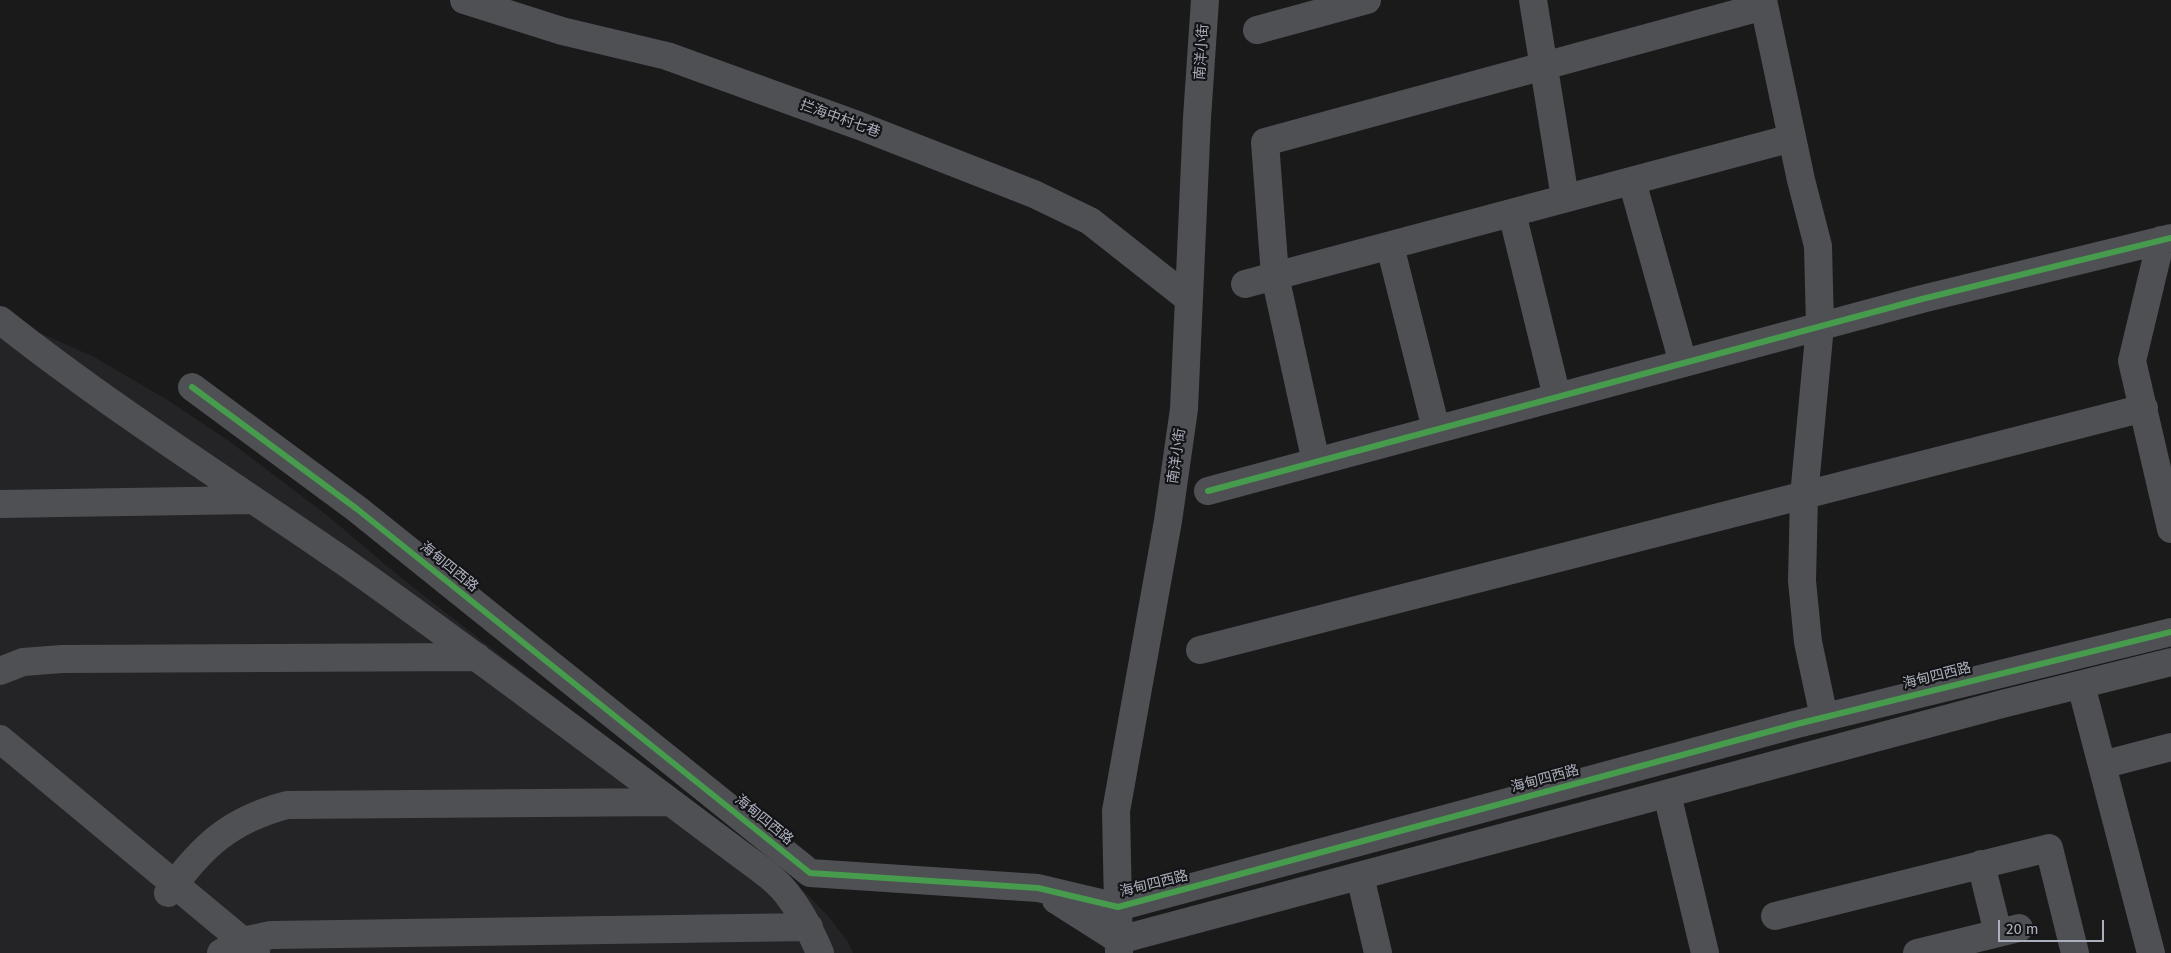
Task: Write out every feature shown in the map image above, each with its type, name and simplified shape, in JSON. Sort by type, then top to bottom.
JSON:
[{"type":"street","name":"拦海中村七巷","points":[[464,0],[562,31],[667,56],[860,126],[1034,194],[1090,222],[1189,299]]},
{"type":"street","name":"南洋小街","points":[[1119,947],[1116,811],[1169,512],[1184,409],[1197,118],[1205,0]]},
{"type":"street","points":[[1257,30],[1367,0]]},
{"type":"street","points":[[1532,0],[1565,198]]},
{"type":"street","points":[[1316,462],[1275,276],[1266,142],[1764,3],[1792,138],[1818,246],[1820,326],[1804,496],[1803,590],[1808,642],[1824,717]]},
{"type":"street","points":[[1245,284],[1792,138]]},
{"type":"street","points":[[1632,181],[1682,364]]},
{"type":"street","points":[[1512,213],[1557,397]]},
{"type":"street","points":[[1208,491],[1820,326],[2166,239],[2132,360],[2171,529]]},
{"type":"street","points":[[1390,246],[1436,430]]},
{"type":"street","points":[[0,320],[70,372],[477,658],[768,876],[789,896],[809,927],[820,953]]},
{"type":"street","name":"海甸四西路","points":[[192,387],[357,509],[810,873],[1038,888],[1118,907],[1824,717],[2171,632]]},
{"type":"street","points":[[1200,650],[2144,408]]},
{"type":"street","points":[[0,504],[253,500]]},
{"type":"street","points":[[0,671],[23,662],[62,659],[477,658]]},
{"type":"street","points":[[1119,947],[1360,876],[2171,662]]},
{"type":"street","points":[[2081,685],[2151,953]]},
{"type":"street","points":[[0,739],[239,949],[270,935],[809,927]]},
{"type":"street","points":[[2102,765],[2171,747]]},
{"type":"street","points":[[0,753],[171,888]]},
{"type":"street","points":[[1667,794],[1705,953]]},
{"type":"street","points":[[171,888],[209,845],[232,827],[259,812],[287,805],[670,802]]},
{"type":"street","points":[[1775,916],[2049,848],[2075,953]]},
{"type":"street","points":[[1917,953],[2009,930],[1981,864]]},
{"type":"street","points":[[1360,876],[1378,953]]},
{"type":"street","name":"海甸四西路","points":[[1038,888],[1119,947]]},
{"type":"shaded area","points":[[0,307],[40,333],[94,357],[166,399],[229,441],[328,516],[400,577],[807,894],[828,916],[848,942],[853,953],[0,953]]},
{"type":"cycle path","points":[[1208,491],[1922,299],[2171,238]]},
{"type":"cycle path","points":[[192,387],[357,509],[810,873],[1038,888],[1118,907],[1797,724],[2171,632]]}]
